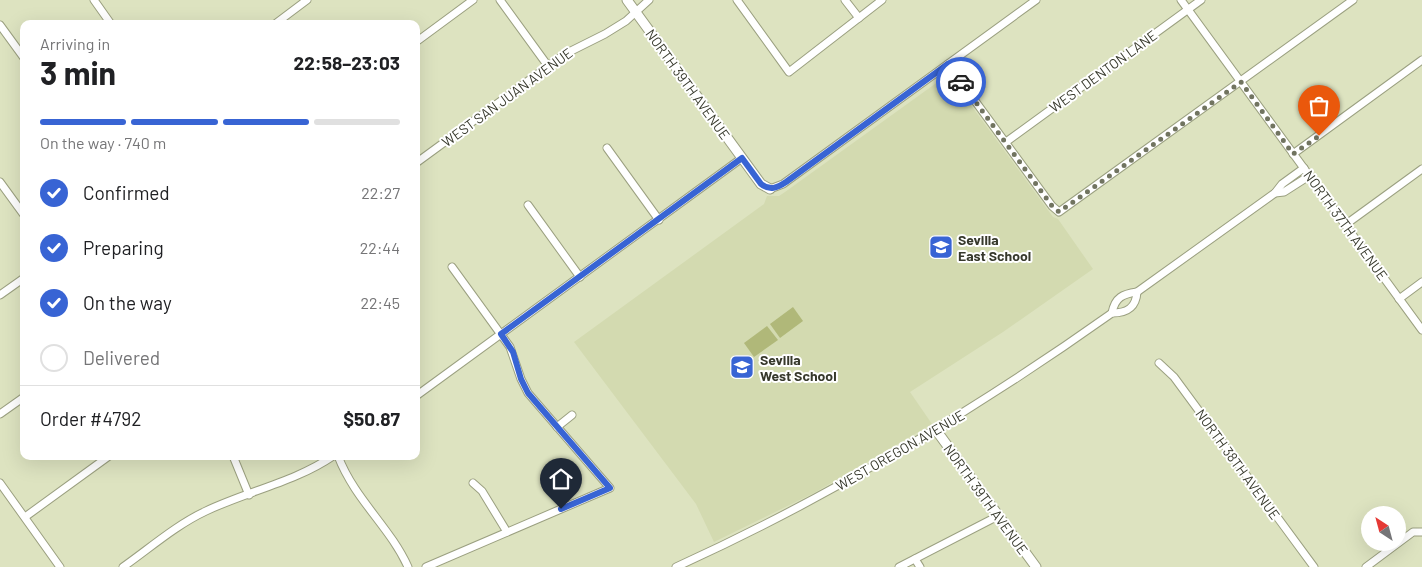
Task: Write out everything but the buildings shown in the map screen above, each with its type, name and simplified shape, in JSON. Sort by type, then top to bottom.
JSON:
[{"type":"street","points":[[94,0],[108,20]]},
{"type":"street","points":[[280,20],[307,0]]},
{"type":"street","points":[[420,39],[473,0]]},
{"type":"street","points":[[500,0],[548,66]]},
{"type":"street","name":"NORTH 39TH AVENUE","points":[[627,0],[761,184],[770,188]]},
{"type":"street","name":"WEST SAN JUAN AVENUE","points":[[420,160],[565,54],[605,34],[636,13],[649,0]]},
{"type":"street","points":[[737,0],[789,72],[882,0]]},
{"type":"street","points":[[845,0],[859,18]]},
{"type":"street","points":[[770,188],[783,184],[1036,0]]},
{"type":"street","name":"NORTH 37TH AVENUE","points":[[1181,0],[1422,330]]},
{"type":"street","name":"WEST DENTON LANE","points":[[1006,142],[1201,0]]},
{"type":"street","points":[[948,64],[1052,206],[1059,212],[1353,0]]},
{"type":"street","points":[[0,25],[20,52]]},
{"type":"street","points":[[1293,154],[1422,60]]},
{"type":"street","points":[[607,148],[659,220]]},
{"type":"street","points":[[420,393],[742,158]]},
{"type":"street","name":"WEST OREGON AVENUE","points":[[1112,313],[1117,299],[1124,294],[1137,292],[1275,193],[1282,184],[1304,168]]},
{"type":"street","points":[[1345,225],[1422,169]]},
{"type":"street","name":"WEST OREGON AVENUE","points":[[1275,193],[1284,192],[1310,176]]},
{"type":"street","points":[[0,182],[20,210]]},
{"type":"street","points":[[528,205],[580,277]]},
{"type":"street","points":[[426,567],[610,488],[524,388],[513,352],[452,267]]},
{"type":"street","points":[[0,295],[20,281]]},
{"type":"street","points":[[1399,298],[1422,282]]},
{"type":"street","name":"WEST OREGON AVENUE","points":[[676,567],[790,512],[936,430],[1024,374],[1112,313],[1130,310],[1137,300],[1137,292]]},
{"type":"street","name":"NORTH 38TH AVENUE","points":[[1159,364],[1174,376],[1314,567]]},
{"type":"street","points":[[0,414],[20,400]]},
{"type":"street","points":[[557,427],[572,415]]},
{"type":"street","name":"NORTH 39TH AVENUE","points":[[936,430],[1036,567]]},
{"type":"street","points":[[25,517],[103,460]]},
{"type":"street","points":[[235,460],[248,494]]},
{"type":"street","points":[[123,567],[177,528],[198,516],[309,470],[326,460]]},
{"type":"street","points":[[340,460],[353,488],[401,552],[408,567]]},
{"type":"street","points":[[0,483],[60,567]]},
{"type":"street","points":[[473,483],[482,491],[507,532]]},
{"type":"street","points":[[899,567],[998,516]]},
{"type":"street","points":[[1366,567],[1413,532],[1422,532]]},
{"type":"street","points":[[915,559],[920,567]]},
{"type":"shaded area","points":[[946,76],[951,78],[1053,217],[1058,219],[1093,269],[1003,332],[910,392],[932,424],[814,493],[714,542],[696,504],[574,342],[764,204],[767,196],[779,196],[785,192]]},
{"type":"shaded area","points":[[793,307],[803,321],[780,338],[770,324]]},
{"type":"shaded area","points":[[767,326],[778,340],[754,357],[744,343]]},
{"type":"way so far","points":[[961,82],[1052,206],[1059,212],[1069,207],[1241,82],[1293,154],[1319,136]]},
{"type":"place","name":"Sevilla East School","points":[[941,247]]},
{"type":"place","name":"Sevilla West School","points":[[742,367]]},
{"type":"route","points":[[561,509],[610,488],[524,388],[513,352],[501,334],[742,158],[761,184],[765,187],[774,188],[786,182],[948,64],[961,82]]}]
